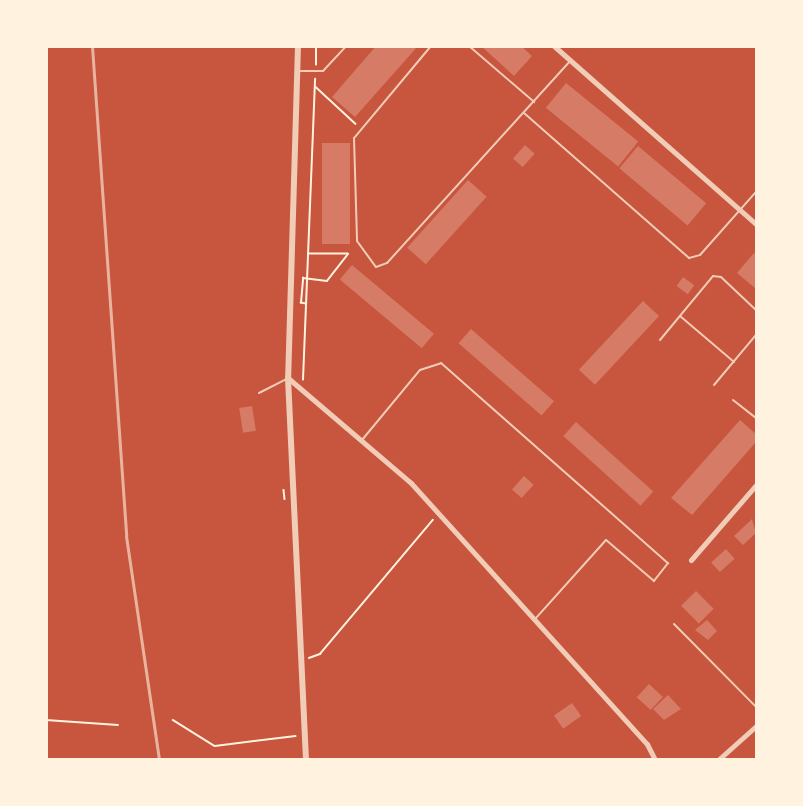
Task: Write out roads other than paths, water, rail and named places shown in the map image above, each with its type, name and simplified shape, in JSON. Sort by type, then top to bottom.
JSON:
[{"type":"street","points":[[298,46],[288,378],[306,759]]},
{"type":"street","points":[[554,46],[756,224]]},
{"type":"street","points":[[288,378],[303,387],[362,440],[437,514],[647,744],[655,759]]},
{"type":"street","points":[[691,560],[756,485]]},
{"type":"street","points":[[718,759],[756,726]]},
{"type":"lane","points":[[297,71],[323,71],[346,46]]},
{"type":"lane","points":[[431,46],[354,138],[357,241],[376,267],[387,263],[570,61]]},
{"type":"lane","points":[[469,46],[534,102]]},
{"type":"lane","points":[[524,113],[689,258],[700,255],[756,192]]},
{"type":"lane","points":[[660,339],[717,276],[756,310]]},
{"type":"lane","points":[[680,316],[734,362]]},
{"type":"lane","points":[[714,385],[756,335]]},
{"type":"lane","points":[[362,440],[420,370],[441,363],[668,563],[654,581],[606,540],[535,619]]},
{"type":"lane","points":[[259,393],[288,378]]},
{"type":"lane","points":[[733,400],[756,418]]},
{"type":"lane","points":[[674,624],[756,707]]},
{"type":"railway","points":[[92,46],[126,536],[159,760]]}]
